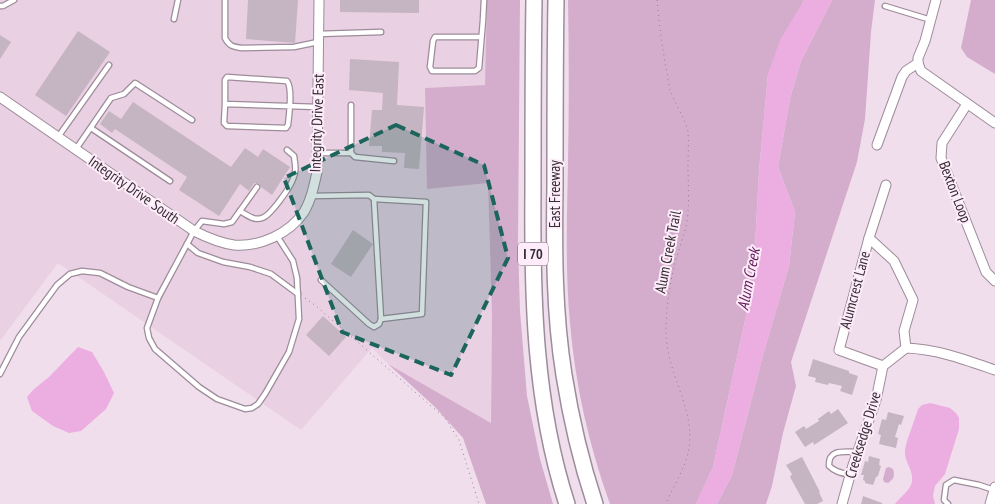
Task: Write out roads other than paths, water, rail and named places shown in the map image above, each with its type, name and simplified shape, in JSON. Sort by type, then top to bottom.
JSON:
[{"type":"highway","name":"East Freeway","points":[[534,0],[532,252],[538,360],[549,431],[567,504]]},
{"type":"highway","name":"East Freeway","points":[[556,0],[554,211],[557,310],[564,375],[572,423],[595,504]]},
{"type":"street","name":"Integrity Drive East","points":[[279,235],[292,226],[304,211],[311,196],[317,172],[318,0]]},
{"type":"street","points":[[936,0],[918,58],[921,71],[995,123]]},
{"type":"street","points":[[877,145],[902,77],[906,71],[918,63]]},
{"type":"street","name":"Integrity Drive South","points":[[0,97],[194,231],[233,245],[253,243],[279,235]]},
{"type":"street","name":"Bexton Loop","points":[[967,104],[942,142],[941,158],[986,272],[995,281]]},
{"type":"street","name":"Alumcrest Lane","points":[[883,366],[839,350],[869,238],[886,185]]},
{"type":"street","points":[[869,238],[894,261],[913,300],[904,331],[906,348]]},
{"type":"street","points":[[883,366],[906,348],[934,351],[962,358],[995,370]]},
{"type":"street","name":"Creeksedge Drive","points":[[842,504],[876,400],[883,366]]},
{"type":"street","points":[[991,504],[994,488]]},
{"type":"lane","points":[[0,6],[14,0]]},
{"type":"lane","points":[[174,19],[178,0]]},
{"type":"lane","points":[[225,0],[225,38],[228,44],[235,47],[294,47],[318,38],[381,32]]},
{"type":"lane","points":[[481,37],[435,37],[430,67],[432,71],[475,71],[478,68],[481,37],[484,0]]},
{"type":"lane","points":[[885,6],[930,20]]},
{"type":"lane","points":[[58,137],[109,65]]},
{"type":"lane","points":[[227,77],[287,81],[290,84],[288,125],[286,128],[227,126],[224,123],[225,104],[225,80],[227,77]]},
{"type":"lane","points":[[76,150],[111,98],[124,94],[135,83],[192,120]]},
{"type":"lane","points":[[225,104],[318,107]]},
{"type":"lane","points":[[351,105],[351,153]]},
{"type":"lane","points":[[91,128],[170,181]]},
{"type":"lane","points":[[240,211],[254,219],[262,218],[280,200],[294,179],[296,168],[294,156],[287,150]]},
{"type":"lane","points":[[317,153],[351,153],[355,157],[394,161]]},
{"type":"lane","points":[[257,187],[232,222],[224,224],[202,221],[194,231],[158,298],[147,328],[148,338],[155,349],[199,387],[217,399],[245,409],[252,408],[258,404],[265,394],[289,352],[299,319],[297,278],[293,261],[279,235]]},
{"type":"lane","points":[[311,196],[369,195],[374,199],[426,202],[422,314],[381,319]]},
{"type":"lane","points":[[321,280],[369,324],[374,327],[380,324],[374,199]]},
{"type":"lane","points":[[188,244],[198,252],[223,262],[250,267],[271,274],[298,294]]},
{"type":"lane","points":[[0,374],[19,337],[57,285],[70,274],[82,271],[100,273],[128,287],[158,298]]},
{"type":"lane","points":[[850,475],[832,469],[829,466],[829,460],[837,452],[858,452]]},
{"type":"lane","points":[[948,504],[944,500],[946,485],[954,480],[994,488]]},
{"type":"water label","name":"Alum Creek","points":[[748,279]]}]
